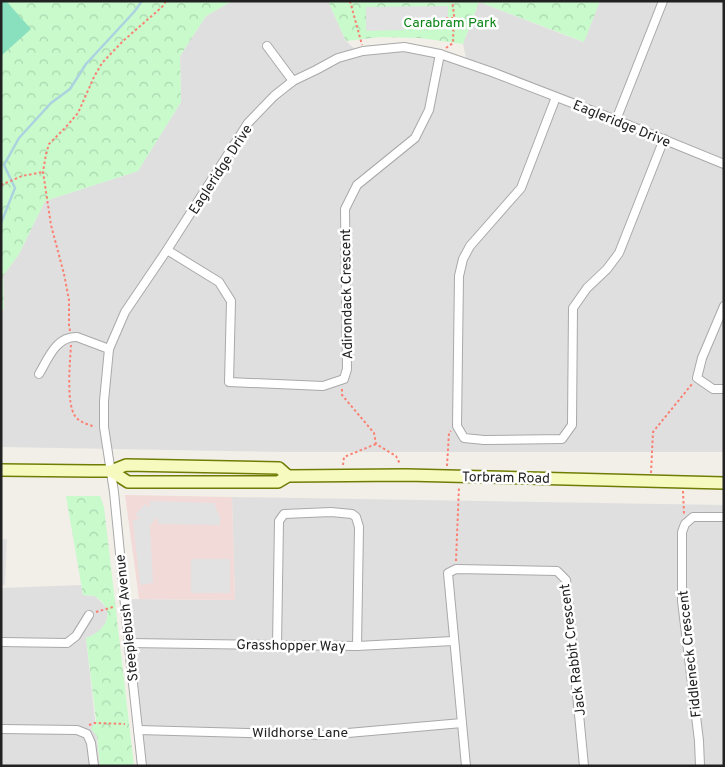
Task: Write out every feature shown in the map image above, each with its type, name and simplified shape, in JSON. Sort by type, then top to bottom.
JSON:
[{"type":"main road","name":"Torbram Road","points":[[1,470],[92,472],[111,470],[126,465],[279,468],[288,476]]},
{"type":"main road","name":"Torbram Road","points":[[111,470],[128,482],[278,482],[288,476],[406,475],[724,483]]},
{"type":"street","points":[[616,120],[663,1]]},
{"type":"street","points":[[267,46],[293,81]]},
{"type":"street","name":"Eagleridge Drive","points":[[111,470],[104,427],[104,401],[109,349],[125,312],[248,123],[274,96],[293,81],[338,58],[363,51],[404,48],[440,54],[492,72],[723,162]]},
{"type":"street","name":"Adirondack Crescent","points":[[167,250],[219,282],[231,301],[230,382],[323,386],[344,379],[347,369],[345,209],[357,185],[415,138],[429,110],[440,54]]},
{"type":"street","points":[[556,97],[521,188],[470,246],[463,259],[459,276],[457,426],[464,438],[484,440],[562,439],[572,425],[573,308],[587,288],[607,269],[619,252],[664,139]]},
{"type":"street","points":[[724,306],[702,358],[697,378],[713,389],[724,389]]},
{"type":"street","points":[[39,374],[58,344],[66,338],[77,337],[109,349]]},
{"type":"street","name":"Steeplebush Avenue","points":[[111,470],[142,766]]},
{"type":"street","points":[[278,646],[279,521],[284,514],[331,512],[352,514],[356,517],[359,527],[357,646]]},
{"type":"street","points":[[685,524],[693,517],[724,517]]},
{"type":"street","name":"Fiddleneck Crescent","points":[[685,524],[682,532],[682,601],[699,741],[700,766]]},
{"type":"street","points":[[456,569],[448,573],[466,766]]},
{"type":"street","name":"Jack Rabbit Crescent","points":[[456,569],[556,571],[566,580],[584,766]]},
{"type":"street","points":[[1,642],[67,643],[76,636],[89,615]]},
{"type":"street","name":"Grasshopper Way","points":[[128,643],[357,646],[453,641]]},
{"type":"street","name":"Wildhorse Lane","points":[[138,730],[325,735],[462,723]]},
{"type":"street","points":[[1,729],[77,730],[87,734],[92,743],[94,766]]},
{"type":"path","points":[[104,427],[100,429],[81,422],[74,415],[72,408],[69,386],[72,337],[69,325],[68,300],[64,274],[51,225],[42,172],[49,144],[78,113],[102,63],[122,41],[162,7],[166,1]]},
{"type":"path","points":[[350,1],[363,51]]},
{"type":"path","points":[[440,54],[452,43],[454,18],[452,1]]},
{"type":"path","points":[[446,18],[454,18]]},
{"type":"path","points":[[1,185],[22,176],[42,172]]},
{"type":"path","points":[[650,480],[652,432],[697,378]]},
{"type":"path","points":[[344,379],[342,395],[374,433],[376,444],[396,456],[406,475]]},
{"type":"path","points":[[446,476],[449,433],[457,426]]},
{"type":"path","points":[[343,475],[344,457],[376,444]]},
{"type":"path","points":[[456,569],[460,476]]},
{"type":"path","points":[[682,482],[685,524]]},
{"type":"path","points":[[89,615],[113,607]]},
{"type":"path","points":[[77,730],[95,723],[125,724]]},
{"type":"shaded area","points":[[232,1],[328,1],[346,41],[358,52],[404,47],[467,63],[463,44],[479,2],[583,42],[600,1],[724,1],[724,452],[281,452],[1,447],[1,312],[4,308],[3,276],[19,254],[45,201],[138,171],[181,102],[180,56],[206,16]]},
{"type":"shaded area","points":[[448,6],[448,29],[419,29],[418,21],[405,21],[404,30],[366,31],[366,7]]},
{"type":"shaded area","points":[[125,495],[232,497],[235,600],[139,599]]},
{"type":"shaded area","points":[[232,497],[724,505],[724,766],[142,766],[124,605],[129,599],[235,600]]},
{"type":"shaded area","points":[[150,501],[215,503],[220,517],[220,525],[158,524],[158,519],[156,518],[150,527],[153,583],[140,585],[133,520],[139,519],[135,515],[145,504],[148,507],[150,506]]},
{"type":"shaded area","points":[[1,539],[7,539],[5,585],[1,585]]},
{"type":"shaded area","points":[[191,559],[230,559],[230,593],[191,593]]},
{"type":"shaded area","points":[[81,585],[83,595],[95,596],[106,607],[108,616],[100,631],[86,638],[100,766],[1,766],[1,588]]},
{"type":"green space","points":[[1,1],[232,1],[206,16],[180,56],[181,102],[138,171],[45,201],[19,254],[3,276],[4,308],[1,312]]},
{"type":"green space","points":[[1,1],[6,1],[31,29],[1,56]]},
{"type":"green space","name":"Carabram Park","points":[[328,1],[600,1],[584,42],[479,2],[463,44],[420,38],[381,37],[346,41]]},
{"type":"green space","points":[[66,496],[100,496],[104,507],[134,766],[100,766],[97,736],[91,729],[96,720],[86,638],[95,634],[103,627],[107,613],[104,604],[95,596],[83,595]]},
{"type":"waterway","points":[[1,223],[15,188],[4,165],[19,138],[51,103],[70,89],[86,64],[142,1]]}]
